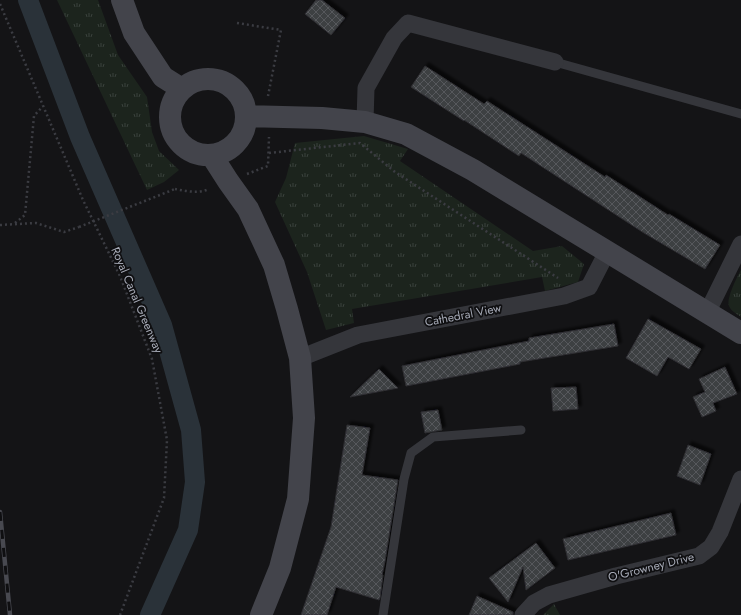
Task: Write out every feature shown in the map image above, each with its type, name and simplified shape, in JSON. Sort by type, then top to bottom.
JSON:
[{"type":"street","points":[[122,0],[134,33],[163,77],[182,89]]},
{"type":"street","points":[[366,122],[366,88],[394,38],[408,23],[555,62]]},
{"type":"street","points":[[203,79],[211,79],[227,83],[237,92],[244,103],[247,116],[246,124],[239,140],[232,148],[212,156],[199,155],[188,150],[179,142],[173,133],[169,116],[173,100],[182,89],[188,84],[203,79]]},
{"type":"street","points":[[247,116],[322,118],[366,122],[406,134],[473,170],[741,333]]},
{"type":"street","points":[[212,156],[248,209],[274,266],[288,309],[300,358],[304,418],[298,499],[280,568],[261,615]]},
{"type":"street","points":[[707,313],[741,244]]},
{"type":"street","name":"Cathedral View","points":[[300,358],[358,335],[564,296],[589,287],[607,252]]},
{"type":"street","name":"O'Growney Drive","points":[[524,615],[534,603],[549,595],[616,576],[699,556],[711,547],[720,532],[741,479]]},
{"type":"lane","points":[[555,62],[741,114]]},
{"type":"lane","points":[[383,615],[404,479],[411,453],[433,437],[520,430]]},
{"type":"path","name":"Royal Canal Greenway","points":[[0,4],[82,200],[120,276],[152,359],[167,440],[164,498],[120,615]]},
{"type":"path","points":[[15,223],[25,215],[34,116],[43,106]]},
{"type":"path","points":[[269,153],[360,143],[395,172],[578,291]]},
{"type":"path","points":[[0,225],[36,223],[64,232],[174,189]]},
{"type":"green space","points":[[57,0],[98,0],[118,55],[147,97],[152,132],[159,151],[179,170],[164,182],[147,190]]},
{"type":"green space","points":[[364,136],[408,149],[400,161],[533,251],[562,246],[584,264],[578,282],[545,291],[542,277],[352,309],[354,323],[326,330],[307,272],[275,202],[286,178],[295,143]]},
{"type":"green space","points":[[741,270],[741,317],[731,309],[728,303],[732,288]]},
{"type":"green space","points":[[554,604],[560,615],[543,615]]},
{"type":"building","points":[[316,0],[322,0],[345,18],[331,35],[305,14]]},
{"type":"building","points":[[425,66],[484,104],[487,101],[605,177],[606,175],[668,215],[669,214],[720,245],[705,269],[644,233],[521,153],[519,156],[411,87]]},
{"type":"building","points":[[648,319],[701,349],[689,369],[668,357],[657,376],[626,358]]},
{"type":"building","points":[[614,324],[618,346],[520,362],[520,364],[406,386],[402,366],[529,341],[529,338]]},
{"type":"building","points":[[725,367],[737,394],[713,403],[716,411],[702,417],[693,397],[705,392],[699,379]]},
{"type":"building","points":[[379,369],[398,388],[350,397]]},
{"type":"building","points":[[576,387],[578,409],[553,411],[551,388]]},
{"type":"building","points":[[438,410],[442,430],[425,433],[421,412]]},
{"type":"building","points":[[347,425],[370,428],[362,475],[398,480],[382,575],[380,598],[379,600],[336,587],[327,615],[301,615],[331,527]]},
{"type":"building","points":[[688,445],[711,454],[700,485],[677,476]]},
{"type":"building","points":[[671,513],[676,535],[568,560],[563,539]]},
{"type":"building","points":[[536,543],[555,568],[526,590],[523,567],[508,602],[489,578]]},
{"type":"building","points":[[477,596],[513,612],[513,615],[469,615]]},
{"type":"waterway","points":[[28,0],[80,137],[162,325],[191,430],[195,482],[188,530],[150,615]]},
{"type":"railway","points":[[0,512],[10,615]]}]
